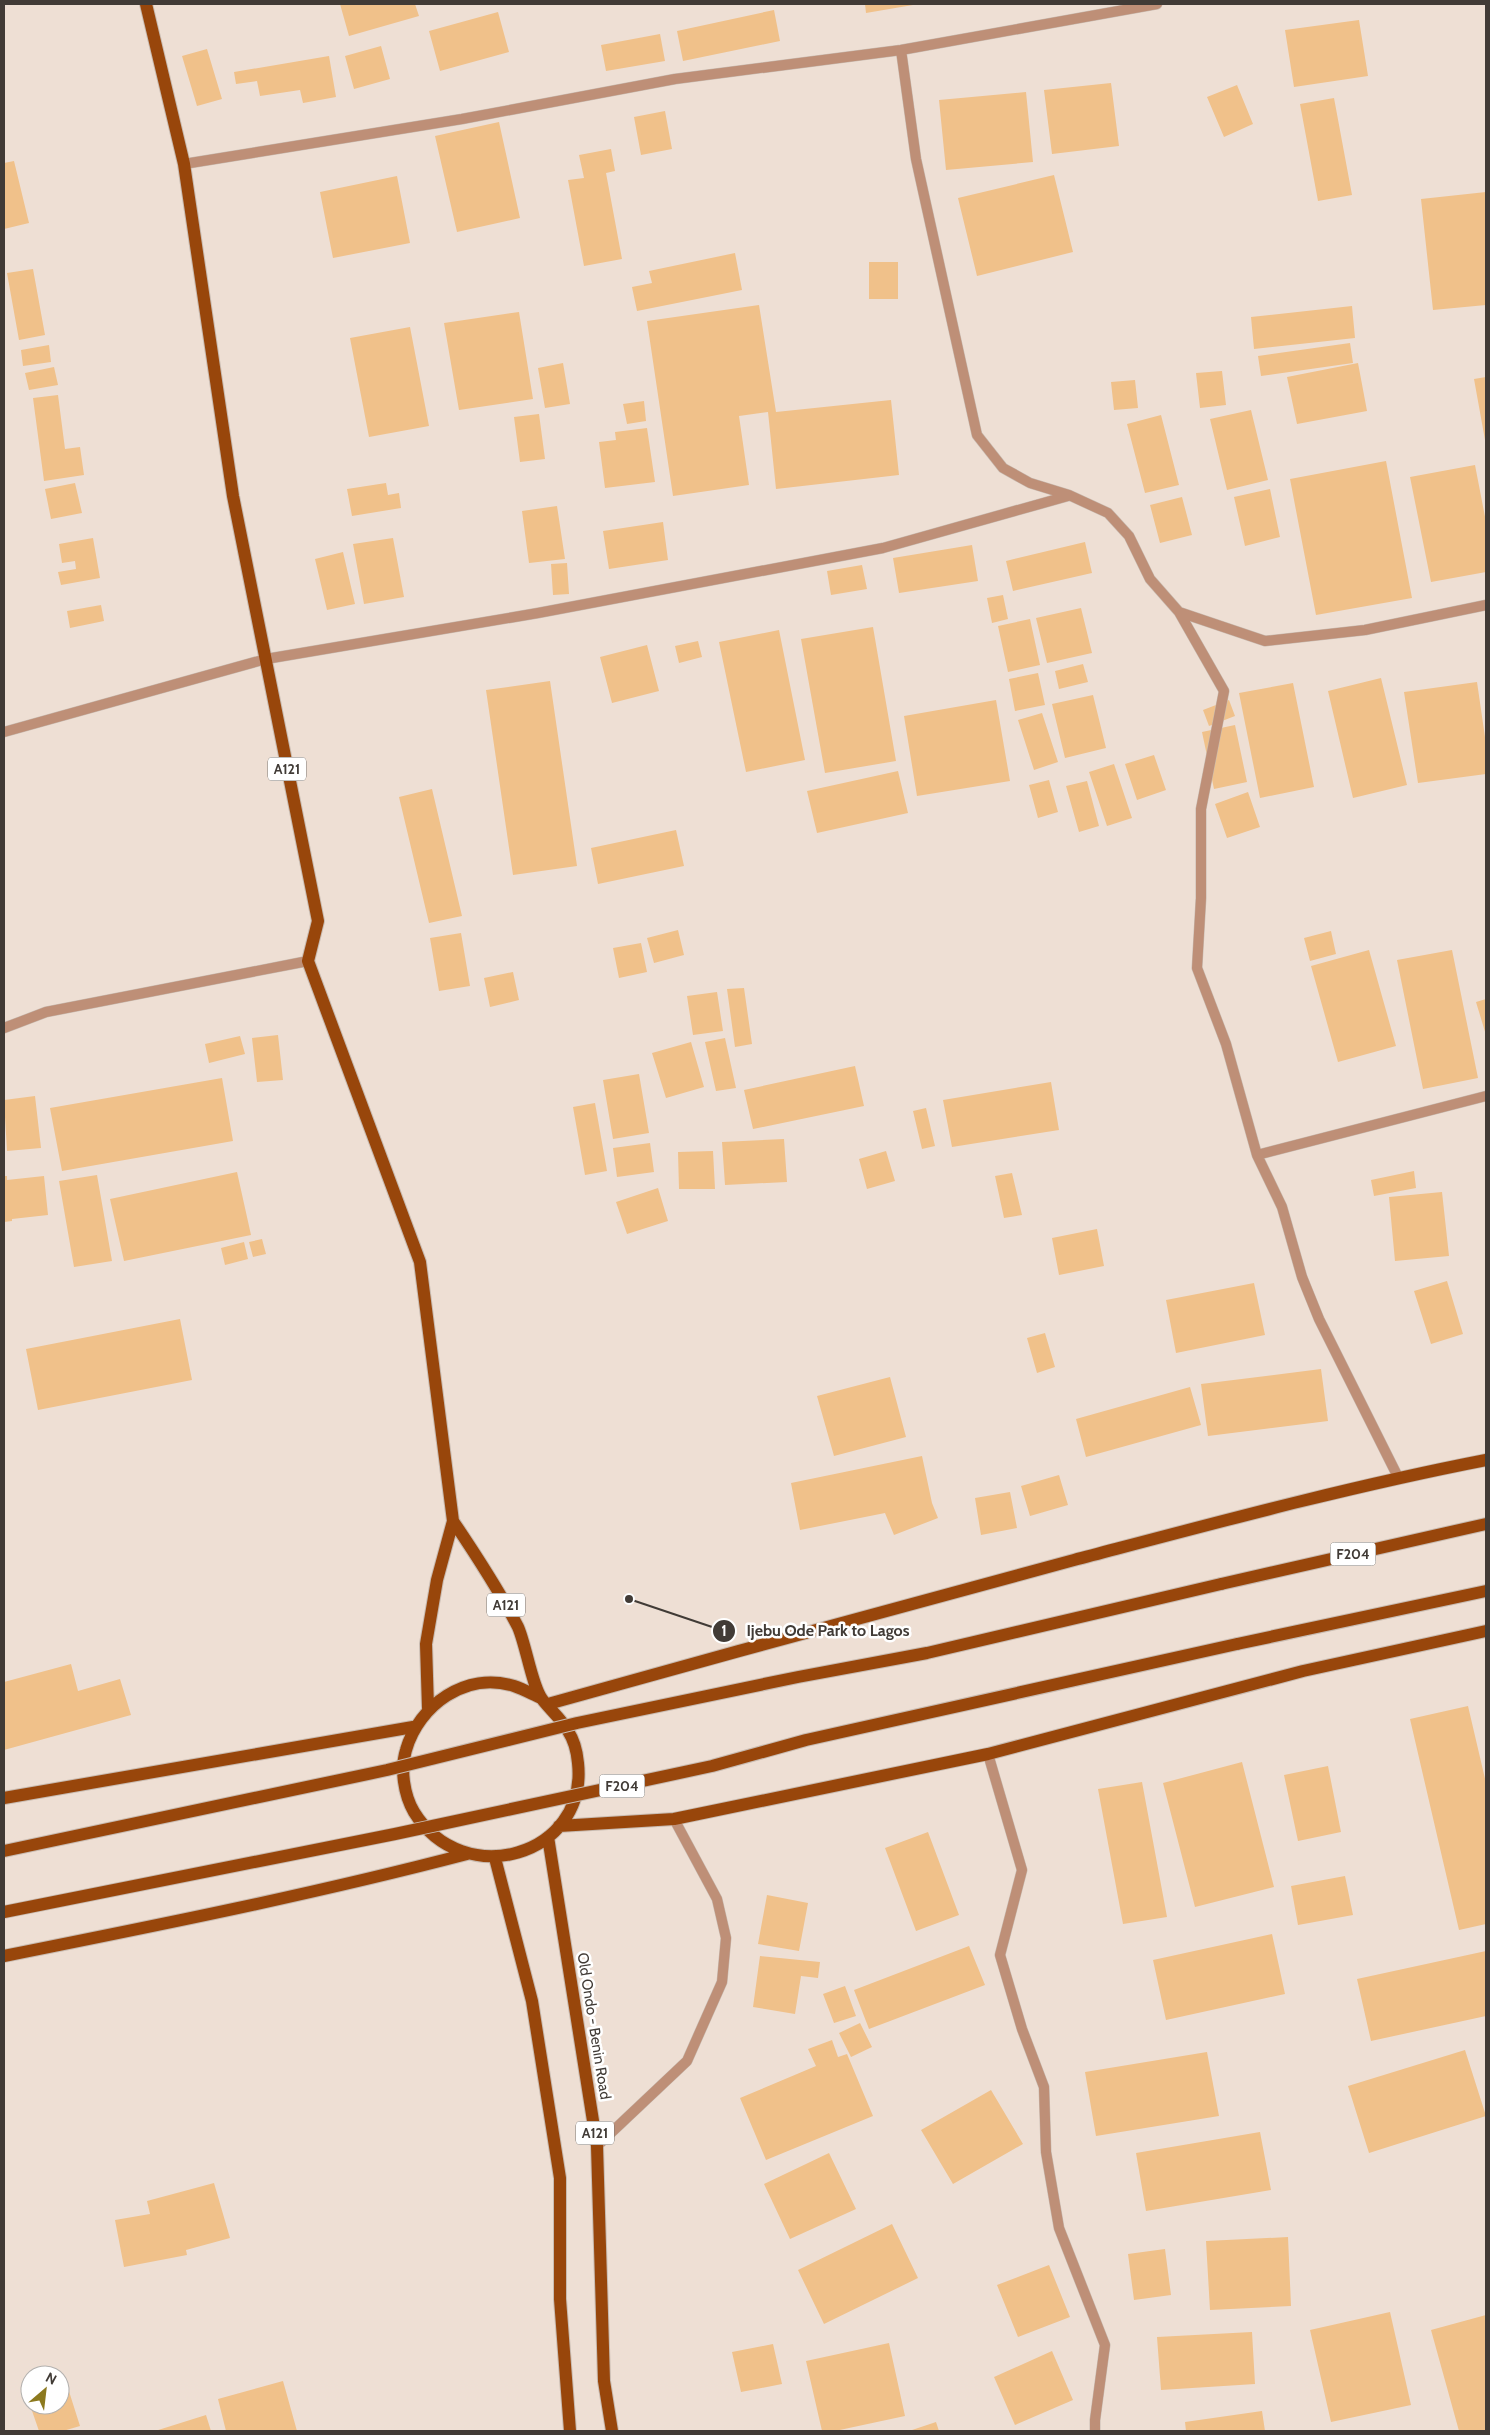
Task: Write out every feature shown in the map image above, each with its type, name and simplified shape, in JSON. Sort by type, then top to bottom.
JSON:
[{"type":"main road","name":"A121","points":[[146,4],[184,164],[233,496],[318,921],[308,961],[420,1262],[453,1521],[437,1580],[426,1644],[428,1708]]},
{"type":"main road","points":[[545,1701],[1263,1510],[1398,1477],[1486,1460]]},
{"type":"main road","name":"A121","points":[[453,1521],[488,1574],[518,1629],[545,1701]]},
{"type":"main road","name":"F204","points":[[4,1851],[387,1770],[577,1723],[798,1677],[927,1653],[1486,1524]]},
{"type":"main road","name":"F204","points":[[4,1912],[405,1832],[703,1768],[806,1740],[1237,1644],[1486,1591]]},
{"type":"main road","points":[[559,1826],[674,1819],[988,1754],[1302,1671],[1486,1631]]},
{"type":"main road","name":"A121","points":[[482,1682],[513,1686],[545,1701],[561,1718],[571,1735],[577,1754],[579,1773],[576,1792],[569,1810],[559,1826],[548,1837],[523,1852],[495,1858],[467,1854],[443,1844],[423,1826],[410,1804],[403,1778],[405,1752],[413,1728],[428,1708],[453,1691],[482,1682]]},
{"type":"main road","points":[[4,1798],[413,1728]]},
{"type":"main road","name":"Old Ondo - Benin Road","points":[[548,1837],[597,2146],[604,2381],[612,2431]]},
{"type":"main road","points":[[4,1956],[165,1923],[467,1854]]},
{"type":"main road","name":"A121","points":[[495,1858],[532,2001],[560,2178],[560,2299],[570,2431]]},
{"type":"street","points":[[184,164],[462,118],[675,79],[902,50],[1157,4]]},
{"type":"street","points":[[902,50],[916,159],[977,435],[1003,468],[1030,483],[1069,495],[1108,513],[1129,536],[1150,579],[1179,612],[1224,691],[1201,809],[1201,898],[1197,968],[1226,1044],[1257,1155],[1282,1207],[1302,1277],[1319,1319],[1398,1477]]},
{"type":"street","points":[[4,732],[266,660],[538,613],[883,548],[1069,495]]},
{"type":"street","points":[[1179,612],[1265,640],[1365,630],[1486,605]]},
{"type":"street","points":[[4,1028],[46,1012],[308,961]]},
{"type":"street","points":[[1257,1155],[1486,1096]]},
{"type":"street","points":[[988,1754],[1022,1870],[1000,1955],[1022,2029],[1044,2087],[1046,2152],[1059,2228],[1105,2345],[1095,2420],[1096,2431]]},
{"type":"street","points":[[597,2146],[687,2061],[722,1982],[726,1938],[717,1899],[674,1819]]},
{"type":"building","points":[[340,4],[415,4],[419,16],[349,36]]},
{"type":"building","points":[[865,4],[913,4],[913,5],[866,13]]},
{"type":"building","points":[[774,10],[780,41],[683,61],[677,31]]},
{"type":"building","points":[[498,12],[509,52],[440,71],[429,31]]},
{"type":"building","points":[[1359,20],[1368,76],[1294,87],[1285,30]]},
{"type":"building","points":[[660,34],[665,61],[606,71],[601,45]]},
{"type":"building","points":[[381,46],[390,79],[354,89],[345,56]]},
{"type":"building","points":[[207,49],[222,99],[197,106],[182,56]]},
{"type":"building","points":[[329,56],[336,97],[303,103],[300,90],[260,96],[257,81],[236,84],[234,72]]},
{"type":"building","points":[[1111,83],[1119,146],[1052,154],[1044,90]]},
{"type":"building","points":[[1237,85],[1253,124],[1224,137],[1207,97]]},
{"type":"building","points":[[1026,92],[1033,162],[946,170],[939,100]]},
{"type":"building","points":[[1334,98],[1352,195],[1318,201],[1300,104]]},
{"type":"building","points":[[665,111],[672,149],[641,155],[634,117]]},
{"type":"building","points":[[499,122],[520,218],[457,232],[435,136]]},
{"type":"building","points":[[611,149],[615,171],[606,173],[622,259],[584,266],[568,180],[584,178],[579,155]]},
{"type":"building","points":[[14,161],[29,223],[4,229],[4,163]]},
{"type":"building","points":[[1054,175],[1073,252],[977,276],[958,198]]},
{"type":"building","points":[[397,176],[410,243],[333,258],[320,192]]},
{"type":"building","points":[[1486,192],[1486,305],[1433,310],[1421,199]]},
{"type":"building","points":[[735,253],[742,290],[637,311],[632,287],[652,283],[649,271]]},
{"type":"building","points":[[869,262],[898,262],[898,299],[869,299]]},
{"type":"building","points":[[33,269],[45,335],[19,340],[7,273]]},
{"type":"building","points":[[759,305],[776,412],[891,400],[899,475],[776,489],[768,412],[739,416],[749,485],[673,496],[647,321]]},
{"type":"building","points":[[1352,306],[1355,338],[1254,349],[1251,317]]},
{"type":"building","points":[[519,312],[533,399],[459,410],[444,323]]},
{"type":"building","points":[[410,327],[429,426],[369,437],[350,338]]},
{"type":"building","points":[[1350,343],[1353,363],[1261,376],[1258,356]]},
{"type":"building","points":[[49,345],[51,362],[23,366],[21,350]]},
{"type":"building","points":[[563,363],[570,404],[545,408],[538,368]]},
{"type":"building","points":[[1358,363],[1367,411],[1297,424],[1287,377]]},
{"type":"building","points":[[54,367],[58,385],[29,390],[25,373]]},
{"type":"building","points":[[1222,371],[1226,405],[1200,408],[1196,373]]},
{"type":"building","points":[[1486,377],[1486,440],[1485,440],[1474,379]]},
{"type":"building","points":[[1135,380],[1138,408],[1114,410],[1111,382]]},
{"type":"building","points":[[58,395],[65,449],[80,447],[84,475],[44,481],[33,398]]},
{"type":"building","points":[[644,401],[646,421],[627,424],[623,404]]},
{"type":"building","points":[[1251,410],[1268,480],[1227,490],[1210,419]]},
{"type":"building","points":[[539,414],[545,459],[520,462],[514,417]]},
{"type":"building","points":[[1161,415],[1179,485],[1145,493],[1127,424]]},
{"type":"building","points":[[647,428],[655,482],[605,488],[599,442],[616,440],[615,432]]},
{"type":"building","points":[[1386,461],[1412,598],[1316,615],[1290,479]]},
{"type":"building","points":[[1475,465],[1486,522],[1486,572],[1431,582],[1410,477]]},
{"type":"building","points":[[75,483],[82,513],[51,519],[45,489]]},
{"type":"building","points":[[386,483],[388,495],[399,493],[401,508],[352,516],[347,489]]},
{"type":"building","points":[[1270,489],[1280,537],[1245,546],[1234,497]]},
{"type":"building","points":[[1182,497],[1192,535],[1160,543],[1150,505]]},
{"type":"building","points":[[557,506],[565,559],[529,563],[522,511]]},
{"type":"building","points":[[663,522],[668,560],[609,569],[603,531]]},
{"type":"building","points":[[93,538],[100,578],[61,585],[58,572],[76,569],[75,561],[62,563],[59,544]]},
{"type":"building","points":[[393,538],[404,597],[364,604],[353,544]]},
{"type":"building","points":[[1085,542],[1092,573],[1013,591],[1006,561]]},
{"type":"building","points":[[972,545],[978,581],[899,593],[893,558]]},
{"type":"building","points":[[343,552],[355,604],[327,610],[315,559]]},
{"type":"building","points":[[567,563],[569,594],[553,595],[551,564]]},
{"type":"building","points":[[862,565],[867,589],[831,595],[827,571]]},
{"type":"building","points":[[1003,595],[1008,619],[992,623],[987,598]]},
{"type":"building","points":[[101,605],[104,621],[70,628],[67,611]]},
{"type":"building","points":[[1081,608],[1092,653],[1047,663],[1036,618]]},
{"type":"building","points":[[1030,619],[1040,665],[1008,672],[998,626]]},
{"type":"building","points":[[873,627],[896,761],[825,773],[801,639]]},
{"type":"building","points":[[779,630],[805,760],[746,772],[719,642]]},
{"type":"building","points":[[698,641],[702,657],[679,663],[675,646]]},
{"type":"building","points":[[647,645],[659,691],[612,703],[600,657]]},
{"type":"building","points":[[1083,664],[1088,682],[1059,689],[1055,671]]},
{"type":"building","points":[[1038,673],[1045,705],[1015,711],[1009,679]]},
{"type":"building","points":[[1381,678],[1407,785],[1353,798],[1328,691]]},
{"type":"building","points":[[550,681],[577,866],[513,875],[486,690]]},
{"type":"building","points":[[1477,682],[1486,744],[1486,774],[1418,783],[1404,692]]},
{"type":"building","points":[[1293,683],[1314,787],[1260,798],[1239,693]]},
{"type":"building","points":[[1093,695],[1106,748],[1065,758],[1052,704]]},
{"type":"building","points":[[996,700],[1010,781],[917,796],[904,716]]},
{"type":"building","points":[[1229,700],[1235,716],[1209,726],[1203,710]]},
{"type":"building","points":[[1042,713],[1058,762],[1034,770],[1018,720]]},
{"type":"building","points":[[1235,725],[1247,782],[1214,789],[1202,732]]},
{"type":"building","points":[[1154,755],[1166,790],[1137,800],[1125,764]]},
{"type":"building","points":[[1114,764],[1132,818],[1107,826],[1089,772]]},
{"type":"building","points":[[898,771],[908,813],[817,833],[807,791]]},
{"type":"building","points":[[1049,780],[1058,812],[1038,818],[1029,785]]},
{"type":"building","points":[[1087,781],[1099,826],[1079,832],[1066,786]]},
{"type":"building","points":[[432,789],[462,916],[429,923],[399,797]]},
{"type":"building","points":[[1248,792],[1260,827],[1227,838],[1215,804]]},
{"type":"building","points":[[676,830],[684,866],[598,884],[591,848]]},
{"type":"building","points":[[678,930],[684,955],[654,963],[647,938]]},
{"type":"building","points":[[1331,931],[1336,954],[1310,961],[1304,938]]},
{"type":"building","points":[[461,933],[470,986],[439,991],[430,938]]},
{"type":"building","points":[[641,943],[647,972],[619,978],[613,948]]},
{"type":"building","points":[[1369,950],[1396,1046],[1338,1062],[1311,966]]},
{"type":"building","points":[[1452,950],[1478,1078],[1423,1089],[1397,960]]},
{"type":"building","points":[[513,972],[519,1000],[490,1007],[484,978]]},
{"type":"building","points":[[744,988],[752,1044],[735,1047],[727,989]]},
{"type":"building","points":[[717,992],[723,1031],[693,1035],[687,996]]},
{"type":"building","points":[[1486,999],[1486,1035],[1476,1002]]},
{"type":"building","points":[[278,1035],[283,1080],[257,1082],[252,1038]]},
{"type":"building","points":[[240,1036],[245,1054],[209,1063],[205,1044]]},
{"type":"building","points":[[725,1038],[736,1088],[716,1091],[705,1042]]},
{"type":"building","points":[[691,1042],[704,1087],[666,1098],[652,1053]]},
{"type":"building","points":[[855,1066],[864,1106],[753,1129],[744,1090]]},
{"type":"building","points":[[639,1074],[649,1133],[613,1139],[603,1080]]},
{"type":"building","points":[[222,1078],[233,1141],[62,1171],[50,1108]]},
{"type":"building","points":[[1051,1082],[1059,1130],[952,1147],[943,1100]]},
{"type":"building","points":[[35,1096],[41,1148],[7,1151],[4,1100]]},
{"type":"building","points":[[595,1103],[607,1171],[585,1175],[573,1107]]},
{"type":"building","points":[[926,1108],[935,1146],[922,1149],[913,1111]]},
{"type":"building","points":[[784,1139],[787,1182],[725,1185],[722,1142]]},
{"type":"building","points":[[650,1143],[654,1172],[617,1177],[613,1148]]},
{"type":"building","points":[[713,1151],[715,1189],[679,1189],[678,1152]]},
{"type":"building","points":[[886,1151],[895,1181],[867,1189],[859,1159]]},
{"type":"building","points":[[1414,1171],[1416,1188],[1374,1196],[1371,1180]]},
{"type":"building","points":[[237,1172],[251,1235],[124,1261],[110,1199]]},
{"type":"building","points":[[1012,1173],[1022,1215],[1004,1218],[995,1176]]},
{"type":"building","points":[[97,1175],[112,1261],[74,1267],[59,1181]]},
{"type":"building","points":[[4,1176],[7,1176],[7,1180],[44,1176],[48,1215],[12,1219],[12,1221],[4,1222]]},
{"type":"building","points":[[658,1188],[668,1221],[627,1234],[616,1202]]},
{"type":"building","points":[[1442,1192],[1449,1256],[1395,1261],[1389,1197]]},
{"type":"building","points":[[1097,1229],[1104,1266],[1059,1275],[1052,1238]]},
{"type":"building","points":[[262,1239],[266,1254],[253,1257],[249,1242]]},
{"type":"building","points":[[244,1242],[248,1259],[225,1265],[221,1248]]},
{"type":"building","points":[[1447,1281],[1463,1334],[1431,1344],[1414,1291]]},
{"type":"building","points":[[1254,1283],[1265,1335],[1176,1353],[1166,1300]]},
{"type":"building","points":[[180,1319],[192,1380],[38,1410],[26,1349]]},
{"type":"building","points":[[1045,1333],[1055,1367],[1037,1373],[1027,1338]]},
{"type":"building","points":[[1321,1369],[1328,1421],[1208,1436],[1201,1384]]},
{"type":"building","points":[[890,1377],[906,1437],[834,1456],[817,1396]]},
{"type":"building","points":[[1190,1387],[1201,1425],[1086,1457],[1076,1419]]},
{"type":"building","points":[[922,1456],[932,1503],[938,1518],[894,1535],[885,1513],[800,1530],[791,1483]]},
{"type":"building","points":[[1059,1475],[1068,1505],[1030,1516],[1021,1486]]},
{"type":"building","points":[[1010,1492],[1017,1528],[981,1535],[975,1498]]},
{"type":"building","points":[[71,1664],[78,1691],[120,1679],[131,1715],[4,1750],[4,1682]]},
{"type":"building","points":[[1468,1706],[1486,1783],[1486,1924],[1459,1930],[1410,1719]]},
{"type":"building","points":[[1242,1762],[1274,1887],[1195,1907],[1163,1783]]},
{"type":"building","points":[[1328,1766],[1341,1832],[1298,1841],[1284,1775]]},
{"type":"building","points":[[1142,1782],[1167,1917],[1123,1924],[1098,1789]]},
{"type":"building","points":[[928,1832],[959,1915],[916,1931],[885,1848]]},
{"type":"building","points":[[1345,1876],[1353,1915],[1298,1925],[1291,1886]]},
{"type":"building","points":[[767,1895],[808,1903],[799,1951],[758,1944]]},
{"type":"building","points":[[1272,1934],[1285,1994],[1166,2020],[1153,1960]]},
{"type":"building","points":[[969,1946],[985,1985],[869,2029],[854,1990]]},
{"type":"building","points":[[1486,1951],[1486,2016],[1371,2041],[1357,1979]]},
{"type":"building","points":[[760,1956],[820,1962],[818,1978],[801,1976],[795,2014],[753,2007]]},
{"type":"building","points":[[845,1986],[856,2016],[834,2023],[823,1994]]},
{"type":"building","points":[[860,2023],[872,2047],[851,2057],[839,2033]]},
{"type":"building","points":[[832,2040],[838,2057],[847,2054],[873,2116],[766,2160],[740,2098],[816,2066],[808,2049]]},
{"type":"building","points":[[1465,2050],[1486,2116],[1369,2153],[1348,2086]]},
{"type":"building","points":[[1207,2052],[1219,2116],[1096,2136],[1085,2072]]},
{"type":"building","points":[[991,2090],[1023,2144],[953,2184],[921,2130]]},
{"type":"building","points":[[1260,2132],[1271,2190],[1146,2211],[1136,2153]]},
{"type":"building","points":[[829,2153],[856,2209],[790,2239],[764,2184]]},
{"type":"building","points":[[214,2183],[230,2238],[186,2250],[187,2255],[124,2267],[115,2220],[150,2214],[147,2201]]},
{"type":"building","points":[[892,2224],[918,2278],[824,2324],[798,2270]]},
{"type":"building","points":[[1288,2237],[1291,2306],[1210,2310],[1206,2241]]},
{"type":"building","points":[[1165,2249],[1171,2295],[1134,2300],[1128,2254]]},
{"type":"building","points":[[1049,2265],[1070,2317],[1018,2337],[997,2285]]},
{"type":"building","points":[[1390,2312],[1411,2405],[1331,2422],[1310,2330]]},
{"type":"building","points":[[1486,2315],[1486,2431],[1459,2431],[1431,2330]]},
{"type":"building","points":[[1252,2332],[1255,2384],[1161,2390],[1157,2337]]},
{"type":"building","points":[[889,2343],[905,2416],[835,2431],[822,2431],[806,2361]]},
{"type":"building","points":[[773,2344],[782,2384],[741,2392],[732,2352]]},
{"type":"building","points":[[1052,2351],[1073,2400],[1015,2425],[994,2377]]},
{"type":"building","points":[[283,2381],[297,2431],[226,2431],[218,2399]]},
{"type":"building","points":[[70,2394],[80,2426],[63,2431],[39,2431],[33,2415],[70,2415]]},
{"type":"building","points":[[1262,2411],[1265,2431],[1186,2431],[1185,2422]]},
{"type":"building","points":[[206,2415],[211,2431],[155,2431]]},
{"type":"building","points":[[936,2422],[939,2431],[909,2431]]},
{"type":"place","name":"Ijebu Ode Park to Lagos","points":[[629,1599]]}]
